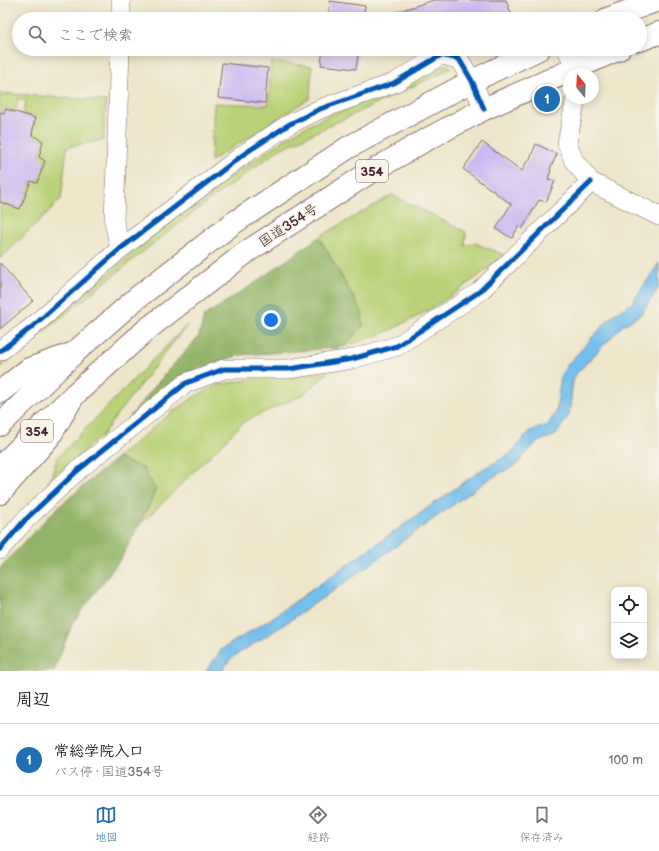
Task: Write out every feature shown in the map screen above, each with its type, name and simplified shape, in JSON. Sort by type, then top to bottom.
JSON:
[{"type":"highway","points":[[625,12],[657,0]]},
{"type":"highway","points":[[647,37],[659,33]]},
{"type":"highway","name":"354","points":[[0,425],[74,353],[138,297],[232,224],[349,147],[472,81],[524,56]]},
{"type":"highway","name":"国道354号","points":[[0,467],[74,395],[146,330],[248,251],[364,176],[422,142],[573,64],[598,56]]},
{"type":"highway","points":[[0,392],[29,369],[74,353]]},
{"type":"highway","points":[[0,493],[50,436],[74,395]]},
{"type":"street","points":[[121,0],[121,12]]},
{"type":"street","points":[[120,56],[114,221],[120,249]]},
{"type":"street","points":[[0,351],[32,327],[120,249],[244,154],[288,125],[320,108],[394,82],[441,56],[459,59],[472,81],[484,109]]},
{"type":"street","points":[[575,104],[567,143],[574,161],[591,182],[659,216]]},
{"type":"street","points":[[0,549],[25,520],[77,471],[186,382],[224,369],[289,369],[352,359],[397,346],[479,292],[591,182]]},
{"type":"green space","points":[[271,62],[312,66],[310,98],[211,161],[214,103],[268,105]]},
{"type":"green space","points":[[444,65],[449,65],[452,68],[280,149],[208,201],[154,243],[0,367],[0,365],[191,204],[239,170],[299,130],[328,116],[392,90]]},
{"type":"green space","points":[[0,93],[106,101],[103,140],[67,147],[61,199],[0,259],[0,202],[20,209],[31,181],[37,182],[45,161],[39,157],[43,141],[32,135],[35,118],[23,114],[26,101],[18,99],[15,112],[6,109],[4,113],[0,112]]},
{"type":"green space","points":[[392,195],[466,232],[465,246],[475,243],[504,255],[461,289],[430,309],[381,334],[343,347],[363,327],[362,312],[319,237]]},
{"type":"green space","points":[[319,237],[362,312],[363,327],[343,347],[239,355],[184,374],[130,417],[199,336],[204,316],[252,285]]},
{"type":"green space","points":[[187,325],[103,434],[48,484],[58,457]]},
{"type":"green space","points":[[328,373],[302,395],[245,421],[138,527],[151,502],[143,468],[117,458],[171,413],[196,396],[218,385],[280,374]]},
{"type":"green space","points":[[117,458],[143,468],[156,490],[122,557],[73,622],[54,671],[0,671],[0,568],[55,510]]},
{"type":"water","points":[[659,263],[659,287],[641,314],[622,326],[576,374],[573,381],[569,415],[556,435],[537,442],[516,465],[489,479],[350,579],[276,630],[231,658],[222,671],[206,671],[222,649],[269,620],[483,469],[510,454],[530,431],[548,425],[556,412],[561,375],[568,364],[613,315],[632,303]]},
{"type":"building","points":[[434,0],[506,0],[510,12],[396,12]]},
{"type":"building","points":[[330,1],[365,6],[364,12],[329,12]]},
{"type":"building","points":[[322,56],[358,56],[356,69],[321,65]]},
{"type":"building","points":[[222,63],[268,68],[265,103],[218,98]]},
{"type":"building","points":[[6,109],[35,118],[32,135],[43,141],[39,157],[45,161],[37,183],[31,181],[20,209],[0,202],[0,112],[4,113]]},
{"type":"building","points":[[482,142],[522,171],[527,161],[529,161],[536,144],[557,154],[550,169],[548,179],[555,181],[546,202],[539,200],[522,229],[519,226],[512,238],[496,229],[511,204],[463,169]]},
{"type":"building","points":[[0,263],[33,301],[0,329]]},
{"type":"cycle path","points":[[0,351],[32,327],[120,249],[244,154],[288,125],[320,109],[394,83],[439,56]]},
{"type":"cycle path","points":[[446,56],[459,59],[472,81],[484,109]]},
{"type":"cycle path","points":[[0,549],[25,520],[77,471],[186,383],[224,369],[289,369],[352,359],[397,346],[479,292],[591,182]]},
{"type":"place","name":"常総学院入口","points":[[547,99]]}]
